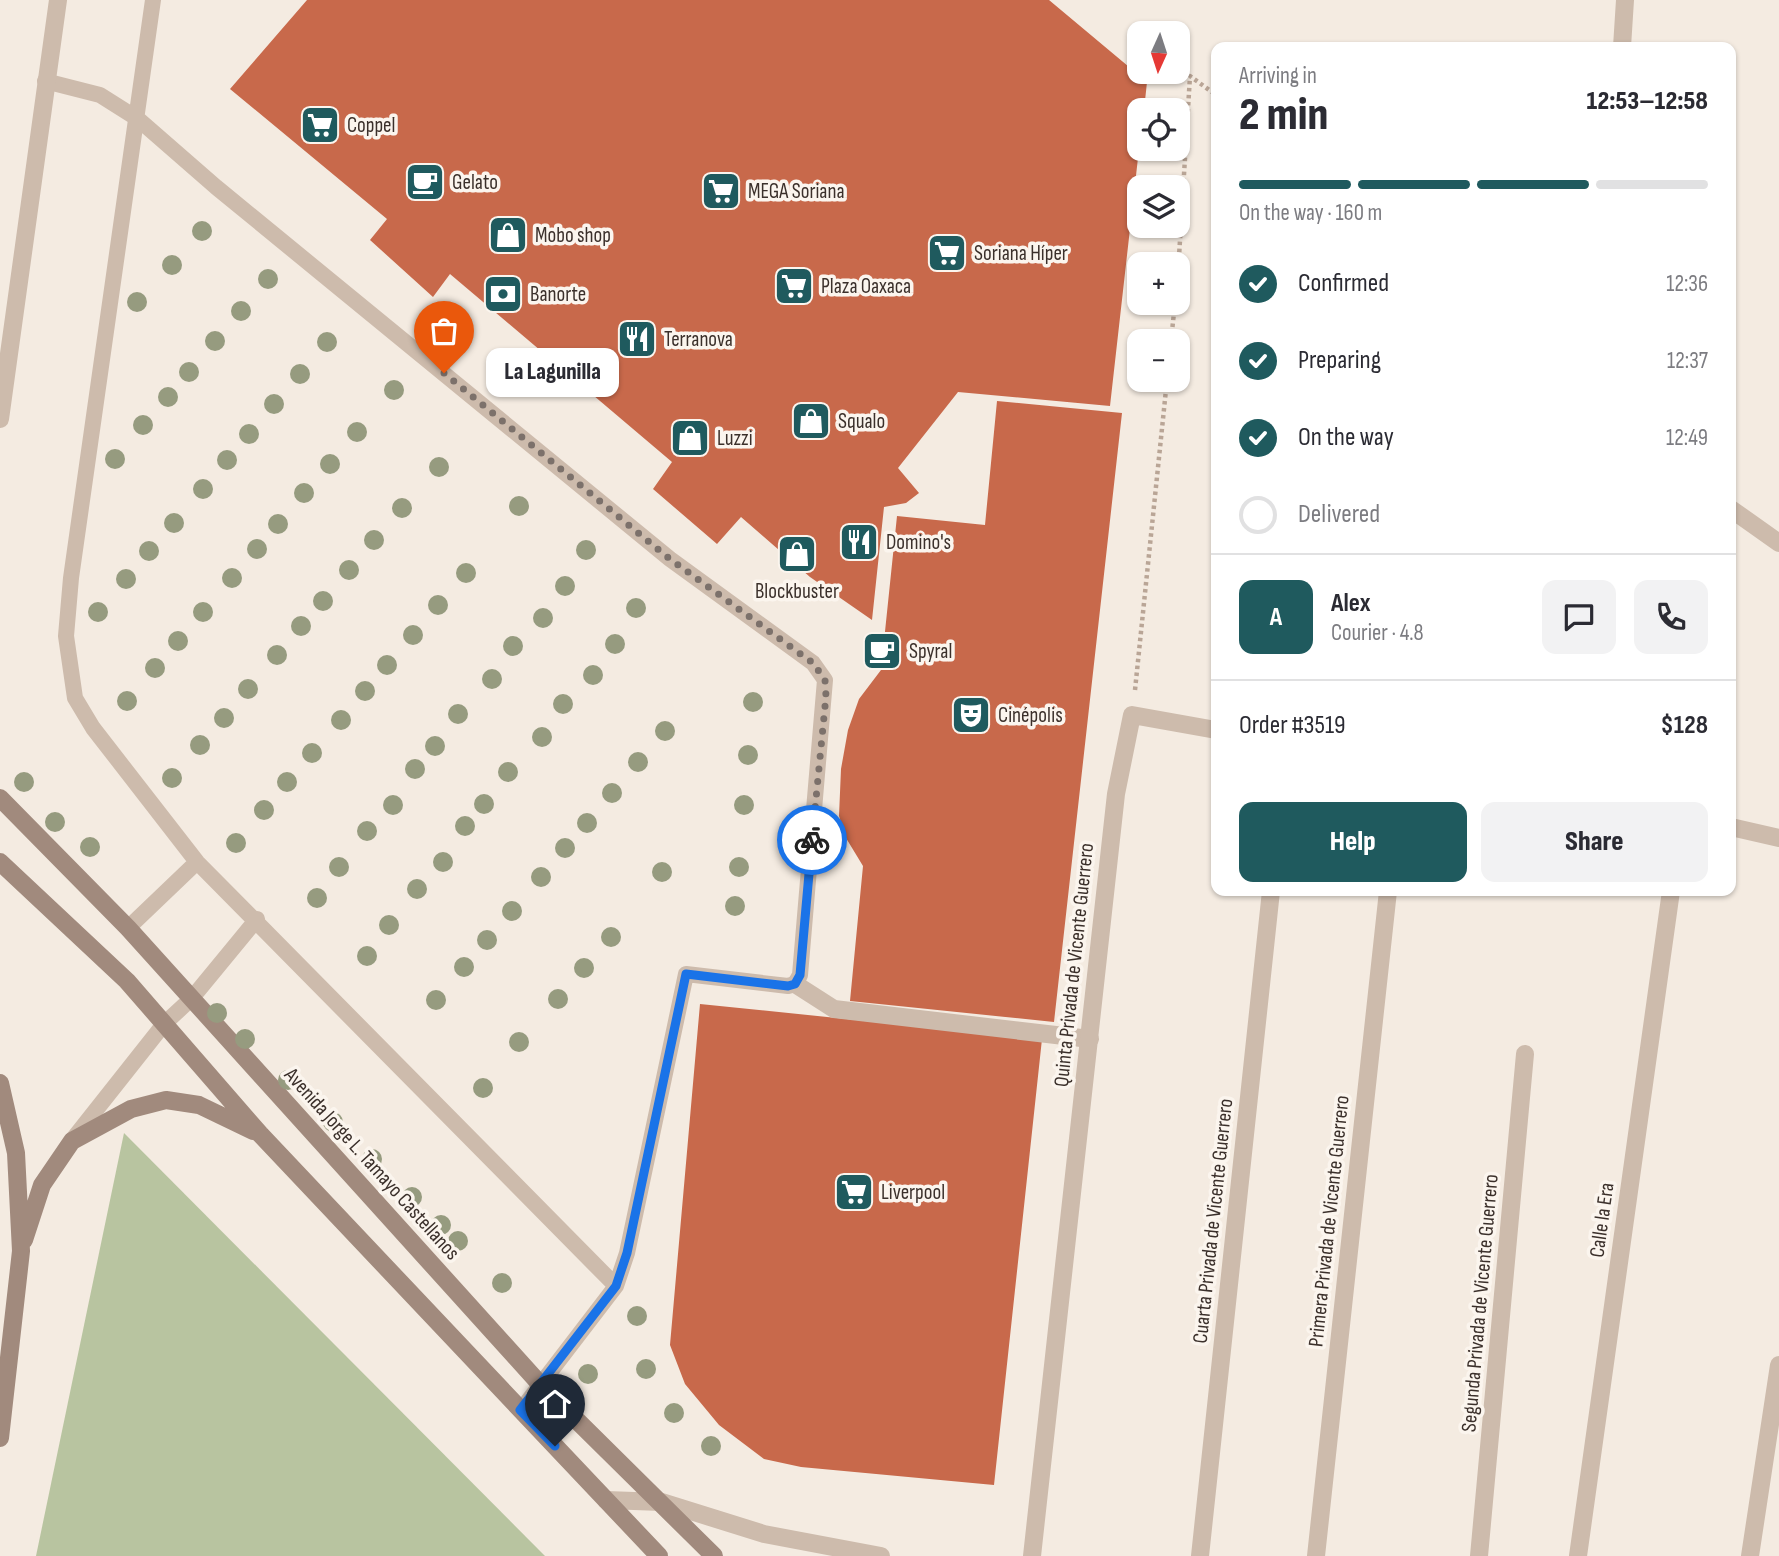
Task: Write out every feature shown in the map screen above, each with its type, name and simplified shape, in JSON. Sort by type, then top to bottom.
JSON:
[{"type":"main road","name":"Avenida Jorge L. Tamayo Castellanos","points":[[4,806],[128,928],[539,1383],[714,1556]]},
{"type":"main road","points":[[0,862],[127,981],[260,1134],[659,1556]]},
{"type":"main road","points":[[0,1083],[16,1153],[21,1251],[0,1438]]},
{"type":"main road","points":[[21,1251],[42,1185],[72,1141],[131,1109],[166,1100],[199,1105],[260,1134]]},
{"type":"street","points":[[0,419],[44,81],[58,0]]},
{"type":"street","points":[[1622,42],[1625,0]]},
{"type":"street","points":[[1736,513],[1779,543]]},
{"type":"street","points":[[1132,715],[1211,729]]},
{"type":"street","name":"Quinta Privada de Vicente Guerrero","points":[[1032,1556],[1116,794],[1132,715]]},
{"type":"street","points":[[1736,828],[1779,838]]},
{"type":"street","name":"Cuarta Privada de Vicente Guerrero","points":[[1200,1556],[1270,896]]},
{"type":"street","name":"Primera Privada de Vicente Guerrero","points":[[1316,1556],[1387,896]]},
{"type":"street","name":"Calle la Era","points":[[1578,1556],[1670,896]]},
{"type":"street","points":[[795,984],[834,1009],[1090,1039]]},
{"type":"street","name":"Segunda Privada de Vicente Guerrero","points":[[1479,1556],[1525,1054]]},
{"type":"street","points":[[1750,1556],[1779,1365]]},
{"type":"street","points":[[606,1500],[662,1502],[764,1534],[881,1556]]},
{"type":"lane","points":[[153,0],[71,578],[66,636],[75,698],[93,728],[197,862],[257,919],[616,1286]]},
{"type":"lane","points":[[44,81],[100,95],[138,120],[670,559],[813,663],[825,680],[826,696],[800,975],[795,984],[788,986],[686,974],[627,1253],[616,1286],[520,1410]]},
{"type":"lane","points":[[128,928],[197,862]]},
{"type":"lane","points":[[72,1141],[164,1024],[192,999],[257,919]]},
{"type":"path","points":[[1179,252],[1190,76],[1211,91]]},
{"type":"path","points":[[1132,715],[1166,392]]},
{"type":"green space","points":[[124,1133],[545,1556],[36,1556]]},
{"type":"building","name":"Plaza Oaxaca","points":[[307,0],[1049,0],[1127,65],[1127,84],[1147,84],[1145,98],[1127,98],[1127,161],[1138,161],[1136,175],[1127,175],[1129,238],[1110,406],[958,392],[898,468],[919,493],[906,503],[884,507],[872,620],[810,577],[741,517],[717,544],[653,489],[672,462],[450,274],[433,297],[370,240],[387,219],[230,89]]},
{"type":"building","name":"Cinépolis","points":[[997,401],[1122,413],[1054,1022],[850,1001],[863,866],[846,838],[839,816],[841,769],[848,730],[859,699],[881,670],[897,516],[985,525]]},
{"type":"building","name":"Liverpool","points":[[700,1004],[1042,1039],[994,1485],[801,1467],[764,1459],[719,1425],[685,1384],[670,1345]]},
{"type":"way so far","points":[[444,373],[670,559],[813,663],[825,680],[826,696],[812,840]]},
{"type":"place","name":"Coppel","points":[[320,125]]},
{"type":"place","name":"Gelato","points":[[425,182]]},
{"type":"place","name":"MEGA Soriana","points":[[721,191]]},
{"type":"place","name":"Mobo shop","points":[[508,235]]},
{"type":"place","name":"Soriana Híper","points":[[947,253]]},
{"type":"place","name":"Plaza Oaxaca","points":[[794,286]]},
{"type":"place","name":"Banorte","points":[[503,294]]},
{"type":"place","name":"Terranova","points":[[637,339]]},
{"type":"place","name":"La Lagunilla","points":[[444,373]]},
{"type":"place","name":"Squalo","points":[[811,421]]},
{"type":"place","name":"Luzzi","points":[[690,438]]},
{"type":"place","name":"Domino's","points":[[859,542]]},
{"type":"place","name":"Blockbuster","points":[[797,554]]},
{"type":"place","name":"Spyral","points":[[882,651]]},
{"type":"place","name":"Cinépolis","points":[[971,715]]},
{"type":"place","name":"Liverpool","points":[[854,1192]]},
{"type":"route","points":[[555,1446],[520,1410],[616,1286],[627,1253],[686,974],[788,986],[795,984],[800,975],[812,840]]}]
